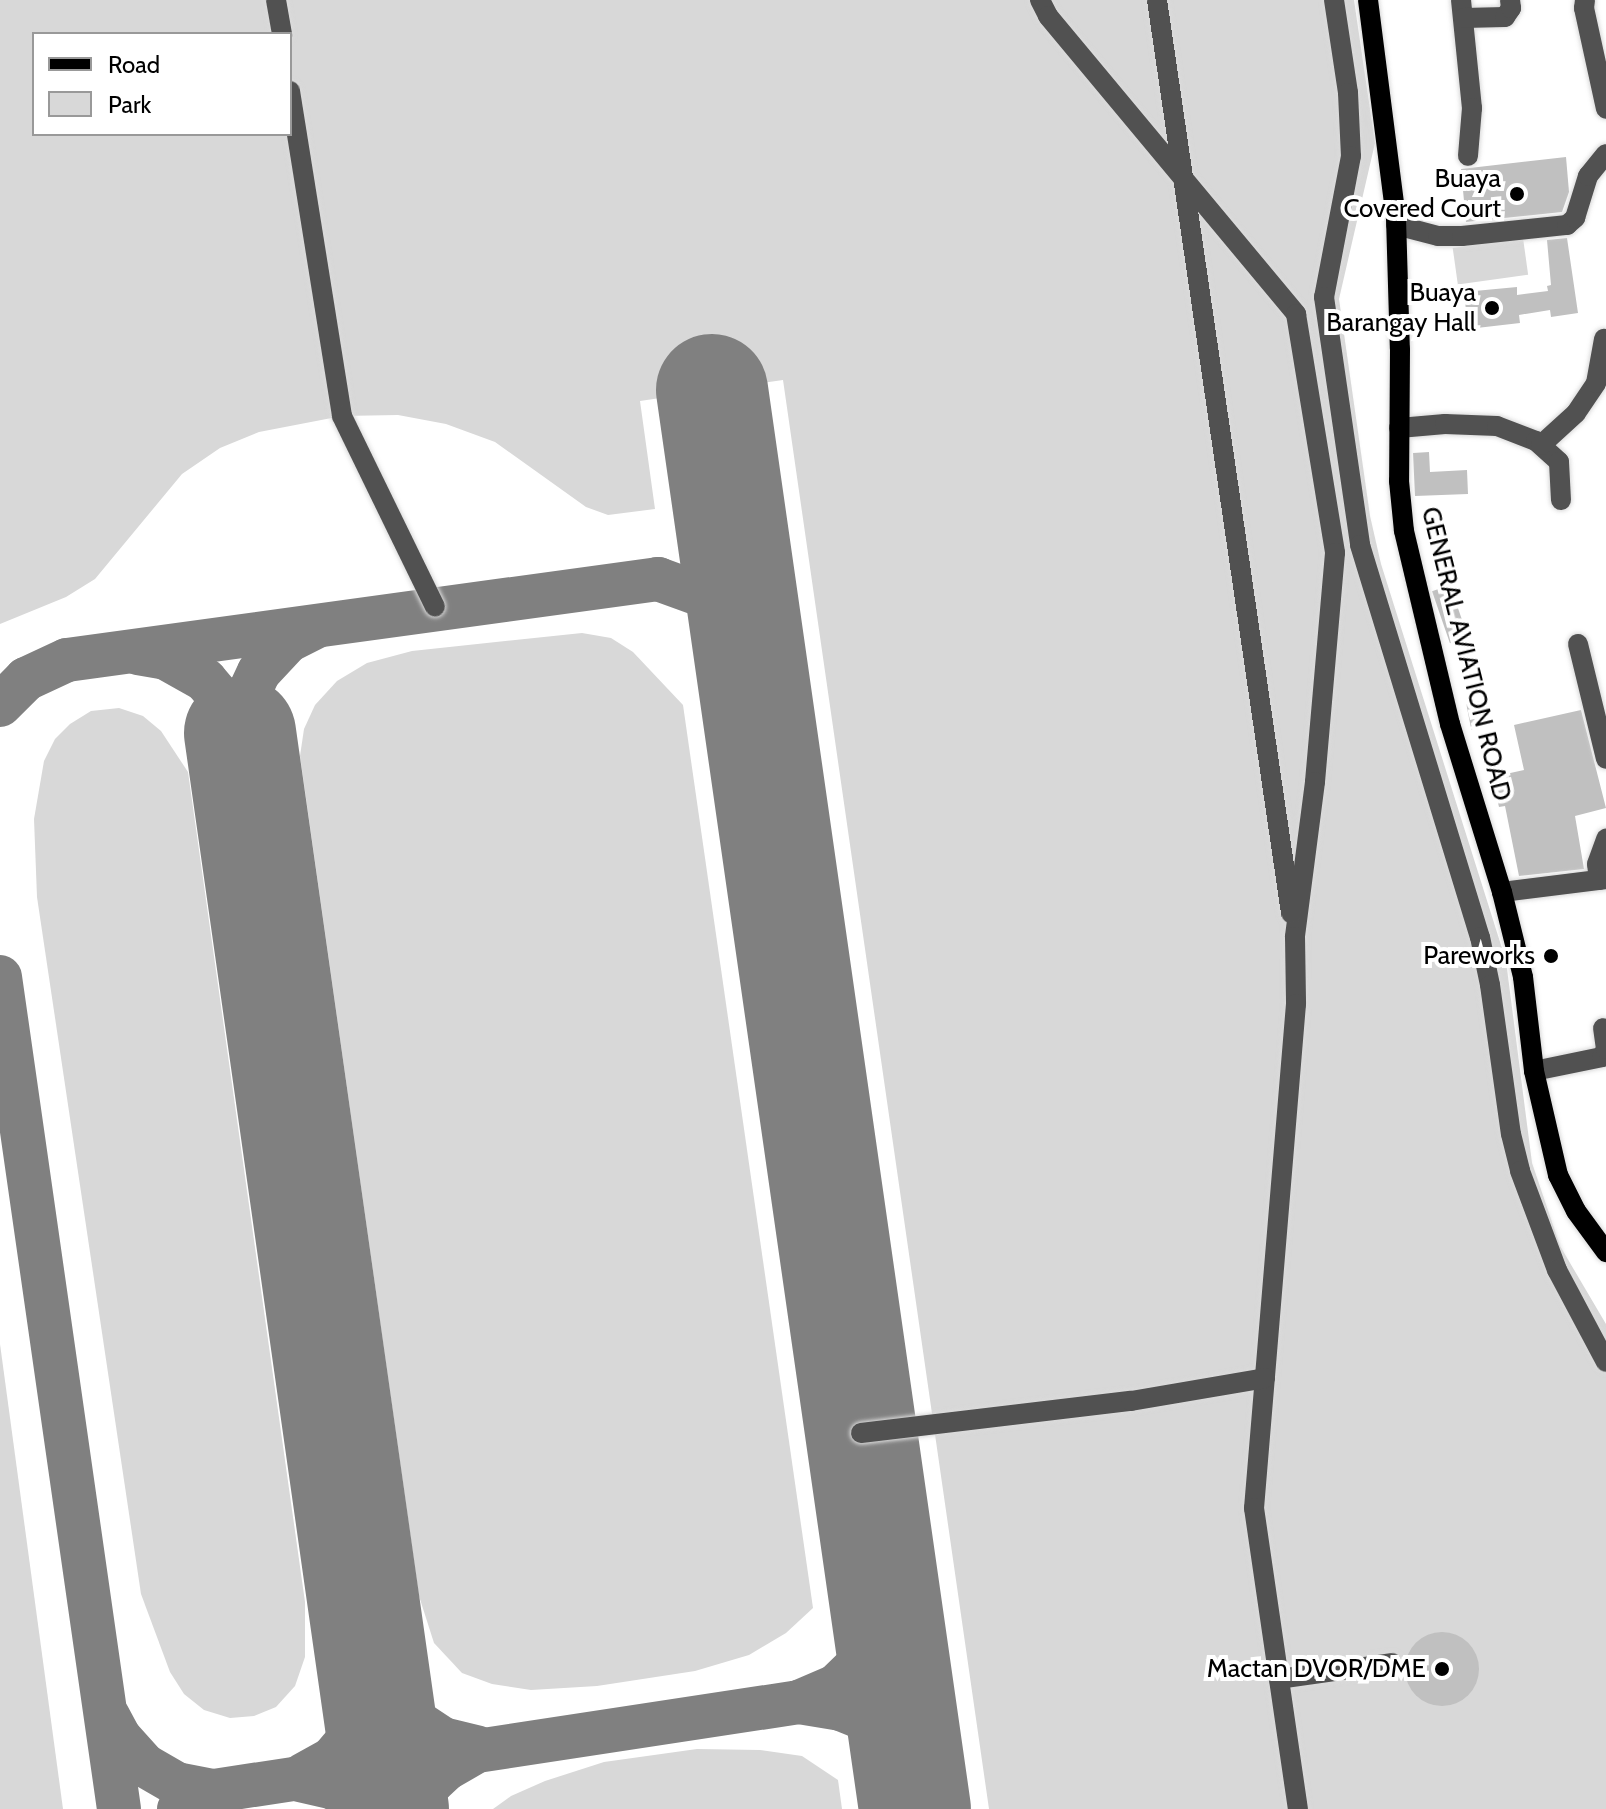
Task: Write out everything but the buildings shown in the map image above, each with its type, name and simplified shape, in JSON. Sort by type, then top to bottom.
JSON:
[{"type":"main road","name":"GENERAL AVIATION ROAD","points":[[1368,0],[1396,225],[1399,481],[1404,531],[1450,724],[1502,892],[1523,977],[1534,1071],[1558,1175],[1576,1211],[1606,1252]]},
{"type":"street","points":[[276,0],[282,32]]},
{"type":"street","points":[[1040,0],[1048,16],[1296,314],[1335,553],[1315,782],[1295,937]]},
{"type":"street","points":[[1157,0],[1295,937],[1296,1004],[1254,1508],[1298,1809]]},
{"type":"street","points":[[1334,0],[1348,93],[1351,156],[1324,297],[1360,545],[1480,937],[1520,1171],[1557,1270],[1606,1362]]},
{"type":"street","points":[[1468,156],[1472,108],[1463,9],[1505,17],[1511,8],[1510,0]]},
{"type":"street","points":[[1585,0],[1584,8],[1599,36],[1606,109]]},
{"type":"street","points":[[292,104],[342,416],[435,607]]},
{"type":"street","points":[[1396,225],[1438,236],[1567,225],[1575,218],[1588,176],[1606,154]]},
{"type":"street","points":[[1541,445],[1576,413],[1596,383],[1604,339]]},
{"type":"street","points":[[1399,428],[1445,424],[1497,426],[1541,445],[1559,462],[1561,500]]},
{"type":"street","points":[[1578,644],[1606,759]]},
{"type":"street","points":[[1502,892],[1602,880],[1597,864],[1606,839]]},
{"type":"street","points":[[1534,1071],[1602,1057],[1606,1049],[1603,1028]]},
{"type":"street","points":[[861,1433],[1131,1401],[1265,1378]]},
{"type":"street","points":[[1279,1679],[1392,1663]]},
{"type":"green space","points":[[0,0],[1354,0],[1375,143],[1339,299],[1370,516],[1381,564],[1506,961],[1532,1163],[1560,1246],[1606,1324],[1606,1809],[989,1809],[783,380],[640,401],[655,509],[608,515],[586,507],[495,442],[446,424],[398,415],[342,416],[259,432],[220,448],[182,474],[95,579],[66,597],[0,624]]},
{"type":"green space","points":[[1523,238],[1528,275],[1458,285],[1453,248]]},
{"type":"green space","points":[[582,633],[611,638],[633,652],[683,705],[813,1608],[786,1633],[749,1655],[695,1671],[597,1686],[531,1690],[492,1684],[462,1673],[434,1643],[419,1596],[300,756],[304,729],[315,705],[337,681],[367,663],[412,651]]},
{"type":"green space","points":[[119,708],[143,716],[161,731],[188,772],[305,1602],[305,1657],[295,1686],[276,1707],[254,1716],[230,1718],[204,1710],[184,1694],[170,1672],[141,1594],[37,897],[34,819],[44,761],[55,739],[70,724],[91,711]]},
{"type":"green space","points":[[0,1344],[63,1809],[0,1809]]},
{"type":"green space","points":[[697,1749],[760,1750],[802,1756],[838,1780],[842,1809],[493,1809],[511,1796],[545,1781],[604,1762]]},
{"type":"taxiway","points":[[0,705],[26,679],[67,660],[658,579],[702,595],[720,610],[743,642],[751,664]]},
{"type":"taxiway","points":[[240,733],[250,691],[259,672],[288,641],[315,627]]},
{"type":"taxiway","points":[[138,653],[166,658],[205,680],[233,713],[240,733]]},
{"type":"taxiway","points":[[0,977],[119,1809]]},
{"type":"taxiway","points":[[179,1809],[214,1791],[799,1702],[836,1686],[866,1657],[882,1619],[885,1599]]},
{"type":"taxiway","points":[[372,1663],[393,1701],[408,1716],[443,1739],[478,1748]]},
{"type":"taxiway","points":[[303,1775],[332,1759],[360,1726],[373,1685],[372,1663]]},
{"type":"taxiway","points":[[799,1702],[841,1709],[861,1717],[895,1742],[908,1759]]},
{"type":"taxiway","points":[[108,1716],[119,1737],[144,1765],[177,1784],[214,1791]]},
{"type":"taxiway","points":[[414,1809],[430,1784],[446,1769],[472,1754]]},
{"type":"taxiway","points":[[300,1780],[334,1788],[366,1809]]},
{"type":"runway","points":[[712,390],[915,1809]]},
{"type":"runway","points":[[240,733],[393,1809]]},
{"type":"place","name":"Buaya Covered Court","points":[[1517,194]]},
{"type":"place","name":"Buaya Barangay Hall","points":[[1492,308]]},
{"type":"place","name":"Pareworks","points":[[1551,956]]},
{"type":"place","name":"Mactan DVOR/DME","points":[[1442,1669]]}]
